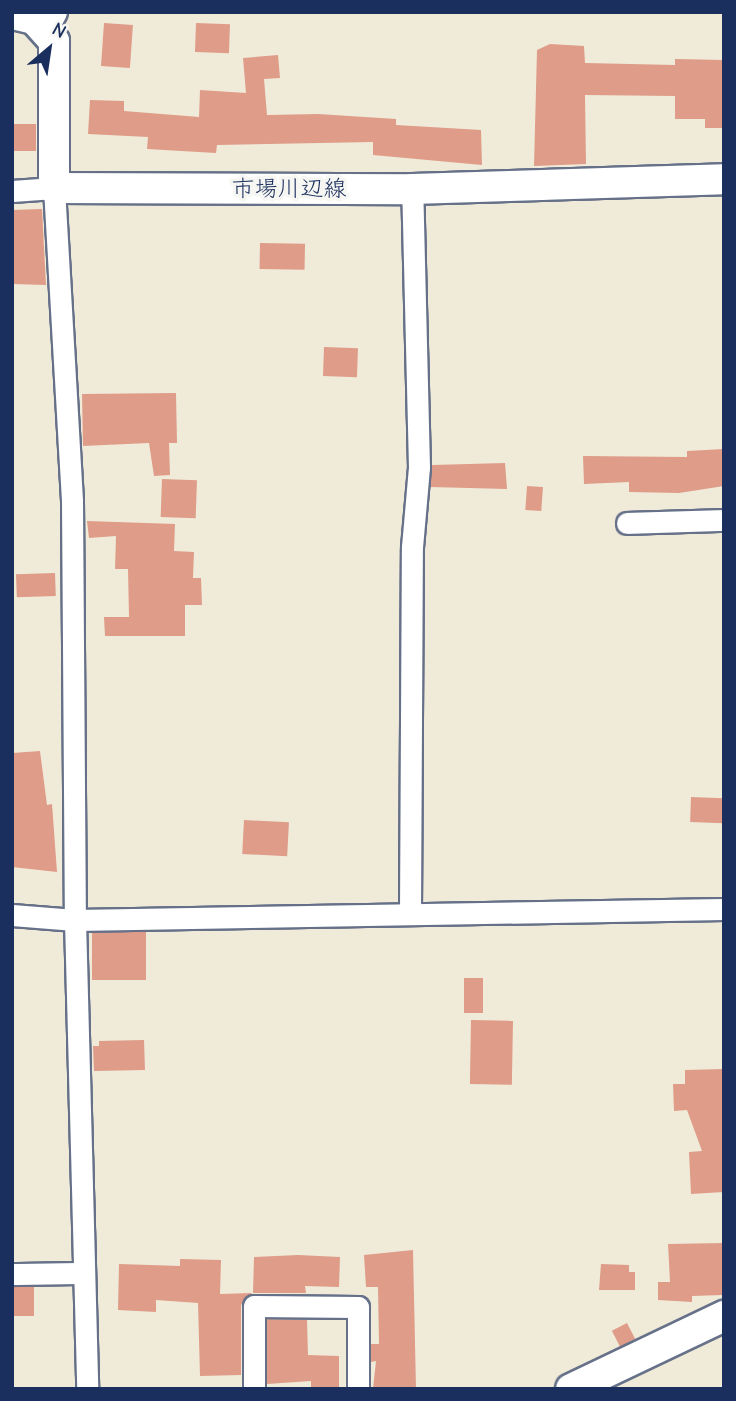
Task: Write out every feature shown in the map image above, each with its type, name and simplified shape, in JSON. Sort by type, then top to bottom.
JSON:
[{"type":"main road","points":[[12,14],[51,21],[56,54],[54,188]]},
{"type":"main road","name":"市場川辺線","points":[[54,188],[412,189],[724,179]]},
{"type":"main road","points":[[571,1389],[724,1316]]},
{"type":"street","points":[[12,191],[54,188],[72,501],[75,920],[87,1389]]},
{"type":"street","points":[[410,912],[412,547],[419,467],[412,189]]},
{"type":"street","points":[[627,523],[724,520]]},
{"type":"street","points":[[12,915],[75,920],[410,912],[724,909]]},
{"type":"street","points":[[12,1273],[84,1273]]},
{"type":"street","points":[[254,1389],[254,1306],[358,1307],[358,1389]]},
{"type":"building","points":[[104,23],[133,25],[130,68],[101,66]]},
{"type":"building","points":[[196,23],[230,24],[229,53],[195,52]]},
{"type":"building","points":[[550,44],[584,46],[585,63],[675,65],[675,59],[724,60],[724,128],[705,128],[705,119],[675,119],[675,96],[585,95],[586,164],[534,166],[537,50]]},
{"type":"building","points":[[278,55],[280,78],[264,79],[267,115],[318,114],[396,119],[396,125],[481,130],[482,165],[373,155],[373,142],[217,145],[216,153],[147,149],[148,137],[88,134],[90,100],[124,101],[124,111],[199,117],[200,90],[246,93],[243,58]]},
{"type":"building","points":[[12,124],[36,124],[36,151],[12,151]]},
{"type":"building","points":[[42,209],[46,285],[12,284],[12,210]]},
{"type":"building","points":[[260,243],[305,244],[305,270],[260,269]]},
{"type":"building","points":[[324,347],[358,348],[357,377],[323,376]]},
{"type":"building","points":[[176,393],[177,443],[169,443],[170,475],[154,476],[149,443],[83,446],[82,394]]},
{"type":"building","points":[[724,449],[724,486],[679,493],[629,492],[629,482],[584,484],[583,456],[687,457],[687,451]]},
{"type":"building","points":[[505,463],[507,489],[430,487],[432,465]]},
{"type":"building","points":[[162,479],[197,480],[196,518],[161,517]]},
{"type":"building","points":[[527,486],[543,487],[541,511],[525,510]]},
{"type":"building","points":[[87,521],[175,524],[174,551],[194,552],[193,578],[201,578],[202,605],[185,605],[185,636],[105,636],[104,617],[129,617],[128,569],[115,569],[116,536],[89,538]]},
{"type":"building","points":[[55,573],[56,596],[17,597],[16,574]]},
{"type":"building","points":[[40,751],[47,805],[52,804],[57,872],[12,867],[12,753]]},
{"type":"building","points":[[691,797],[724,798],[723,823],[690,822]]},
{"type":"building","points":[[244,820],[289,822],[287,856],[242,854]]},
{"type":"building","points":[[92,932],[146,932],[146,980],[92,980]]},
{"type":"building","points":[[464,978],[483,978],[483,1013],[464,1013]]},
{"type":"building","points":[[471,1020],[513,1021],[512,1085],[470,1084]]},
{"type":"building","points":[[144,1040],[145,1070],[94,1071],[93,1046],[99,1046],[99,1041]]},
{"type":"building","points":[[724,1069],[724,1192],[691,1194],[689,1152],[702,1151],[687,1110],[674,1111],[673,1084],[685,1084],[685,1070]]},
{"type":"building","points":[[724,1243],[722,1295],[692,1296],[692,1302],[658,1300],[658,1282],[670,1282],[668,1244]]},
{"type":"building","points":[[413,1250],[416,1389],[373,1389],[376,1361],[371,1362],[371,1344],[379,1344],[378,1287],[366,1287],[364,1255]]},
{"type":"building","points":[[254,1257],[340,1257],[339,1287],[305,1286],[306,1293],[253,1293]]},
{"type":"building","points":[[180,1259],[221,1260],[220,1294],[252,1293],[241,1305],[241,1375],[200,1376],[198,1303],[156,1300],[156,1312],[118,1310],[119,1264],[180,1266]]},
{"type":"building","points":[[601,1264],[629,1265],[629,1272],[635,1272],[635,1290],[599,1290]]},
{"type":"building","points":[[12,1287],[34,1287],[34,1316],[12,1316]]},
{"type":"building","points":[[267,1319],[307,1320],[308,1355],[339,1356],[339,1388],[311,1387],[311,1381],[267,1384]]},
{"type":"building","points":[[627,1323],[635,1339],[620,1347],[612,1331]]}]
